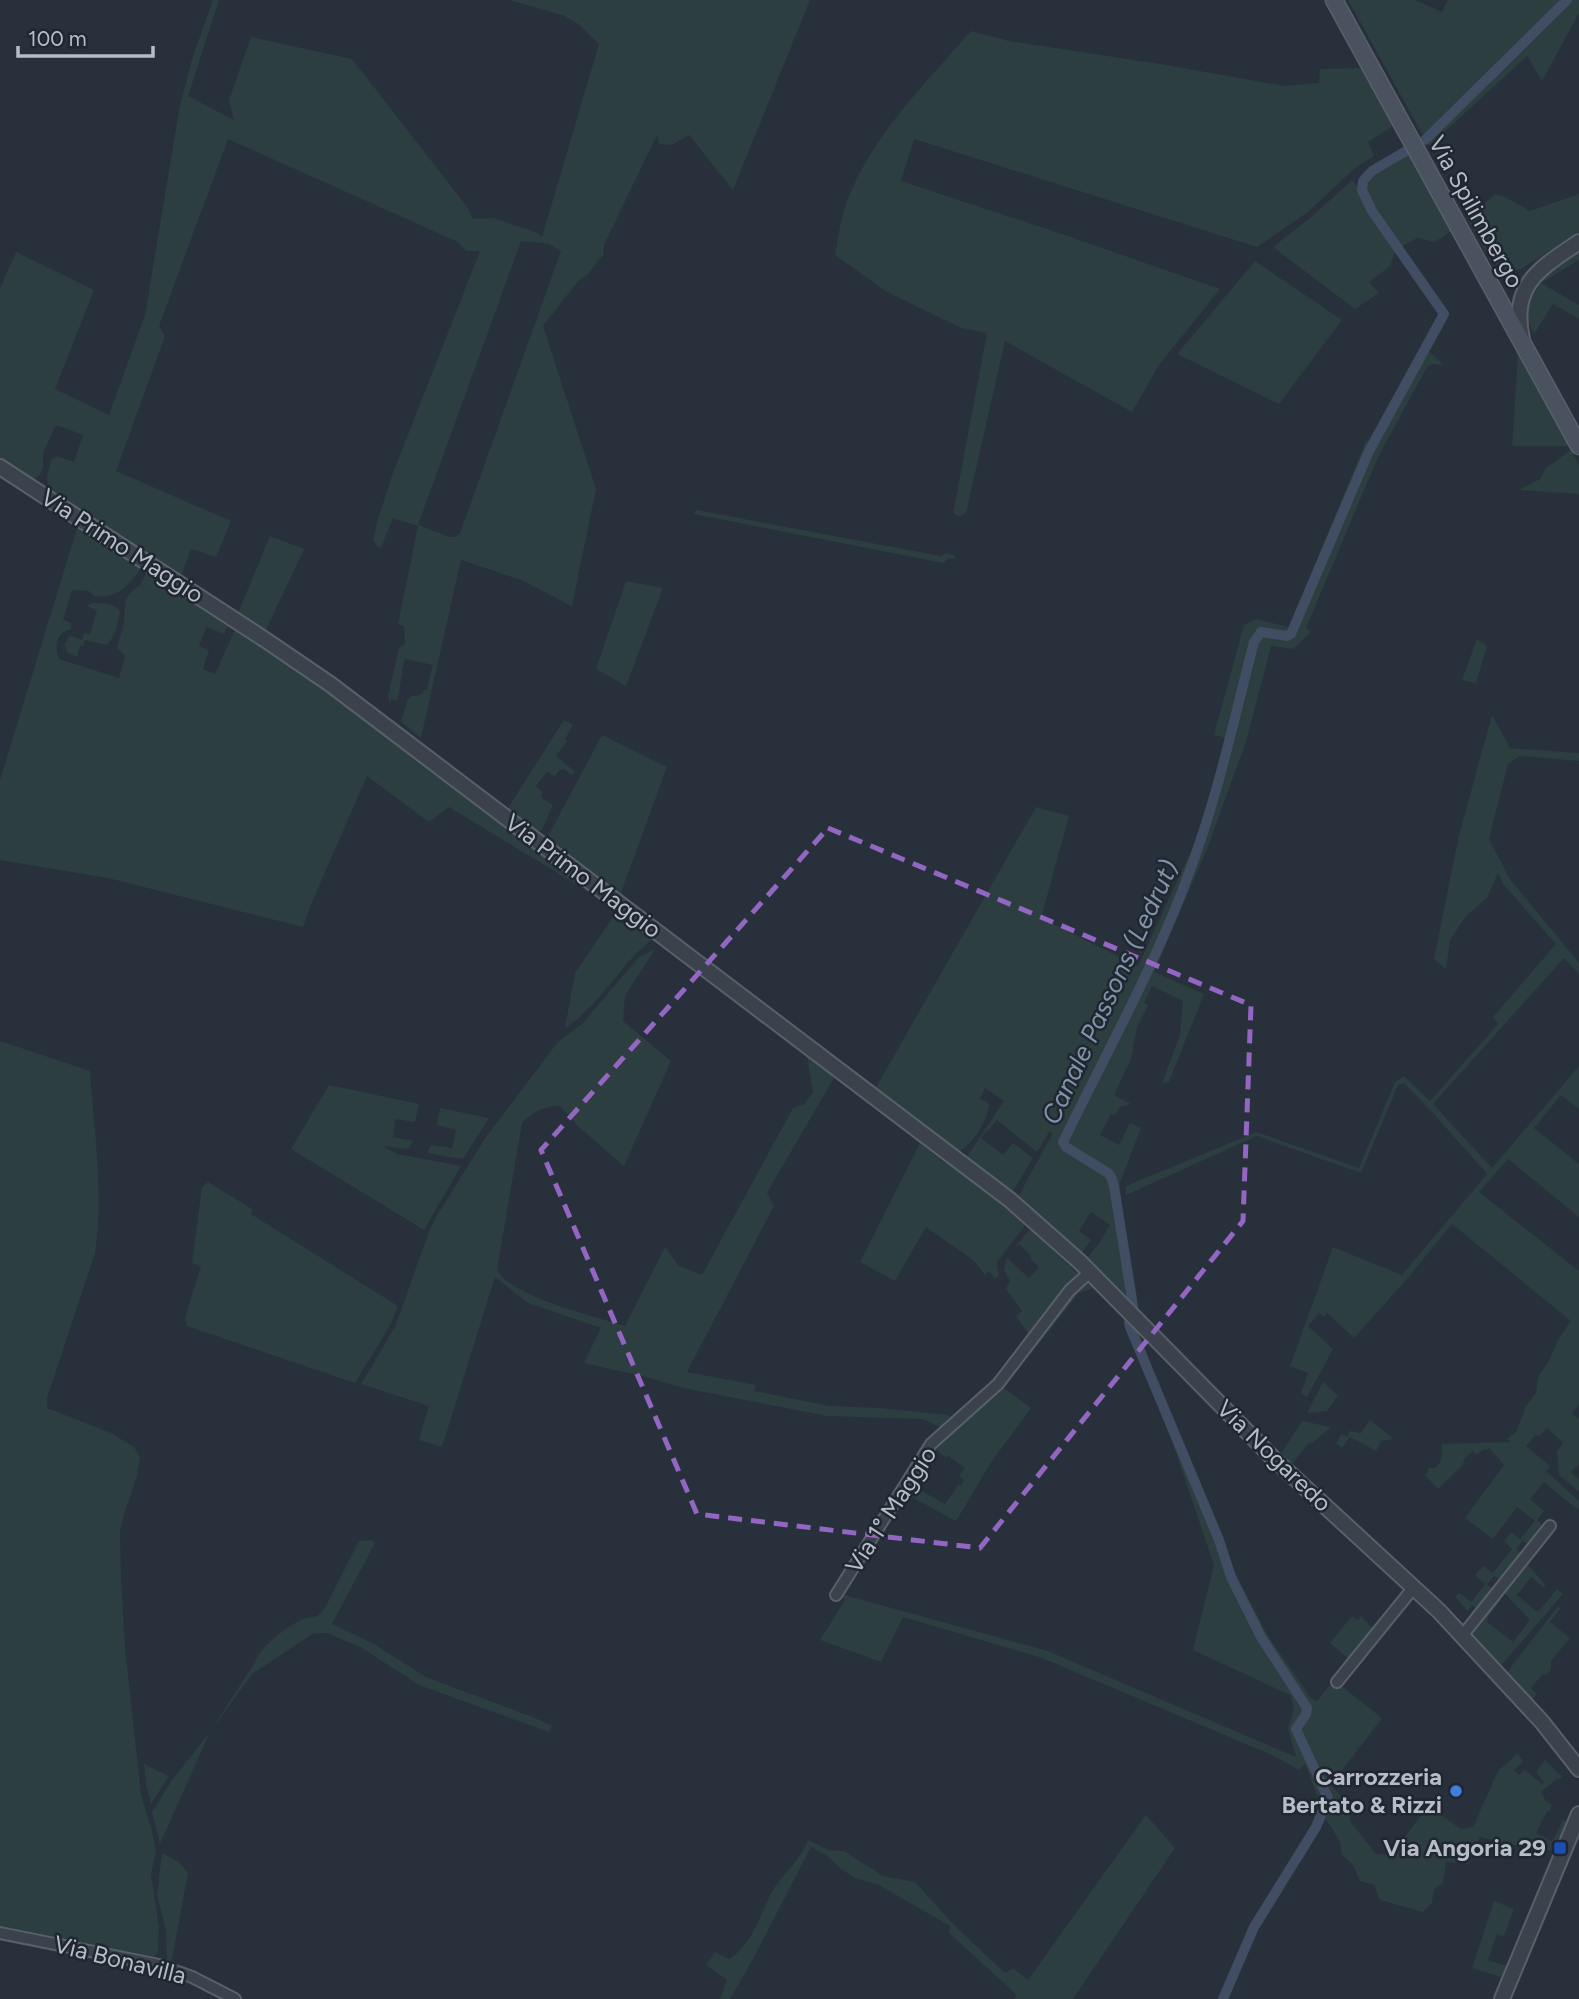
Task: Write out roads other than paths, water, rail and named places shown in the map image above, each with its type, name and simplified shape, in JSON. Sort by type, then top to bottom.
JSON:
[{"type":"main road","name":"Via Spilimbergo","points":[[1334,0],[1579,446]]},
{"type":"street","points":[[1524,347],[1519,323],[1521,297],[1532,278],[1554,258],[1579,242]]},
{"type":"street","name":"Via Primo Maggio","points":[[0,467],[330,684],[1010,1200],[1090,1272],[1133,1317]]},
{"type":"street","name":"Via 1° Maggio","points":[[836,1595],[931,1444],[998,1384],[1070,1290],[1090,1272]]},
{"type":"street","name":"Via Nogaredo","points":[[1133,1317],[1281,1466],[1414,1587],[1533,1712],[1574,1759],[1579,1769]]},
{"type":"street","points":[[1462,1636],[1549,1527]]},
{"type":"street","points":[[1337,1682],[1414,1587]]},
{"type":"street","points":[[1502,1999],[1578,1818]]},
{"type":"street","name":"Via Bonavilla","points":[[0,1933],[159,1965],[192,1977],[235,1999]]},
{"type":"waterway","points":[[1425,140],[1567,0]]},
{"type":"waterway","name":"Canale Passons (Ledrut)","points":[[1223,1999],[1254,1927],[1316,1827],[1328,1798],[1296,1729],[1307,1708],[1261,1637],[1231,1577],[1219,1540],[1130,1327],[1133,1306],[1111,1177],[1066,1147],[1063,1142],[1149,969],[1193,862],[1211,808],[1254,642],[1261,632],[1287,636],[1291,634],[1369,451],[1444,314],[1372,211],[1362,190],[1363,181],[1372,171],[1406,151]]},
{"type":"place","name":"Carrozzeria Bertato & Rizzi","points":[[1456,1791]]},
{"type":"place","name":"Via Angoria 29","points":[[1560,1848]]}]
